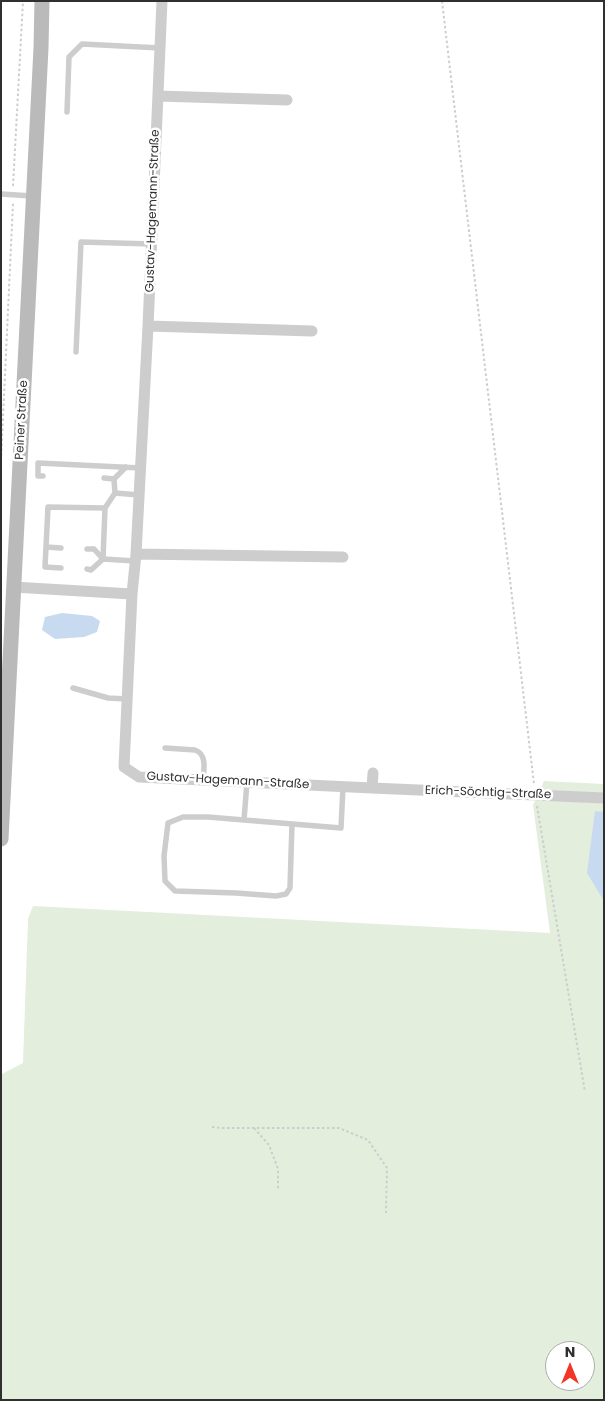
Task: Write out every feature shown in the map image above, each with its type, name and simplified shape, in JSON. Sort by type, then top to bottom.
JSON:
[{"type":"main road","name":"Peiner Straße","points":[[1,839],[34,196],[42,1]]},
{"type":"street","name":"Gustav-Hagemann-Straße","points":[[162,1],[141,468],[132,594],[124,767],[139,777],[372,788]]},
{"type":"street","points":[[158,96],[287,100]]},
{"type":"street","points":[[148,326],[312,331]]},
{"type":"street","points":[[136,557],[343,557]]},
{"type":"street","points":[[14,587],[132,594]]},
{"type":"street","points":[[372,773],[372,788]]},
{"type":"street","name":"Erich-Söchtig-Straße","points":[[372,788],[604,798]]},
{"type":"lane","points":[[67,112],[69,57],[82,44],[160,48]]},
{"type":"lane","points":[[1,194],[34,196]]},
{"type":"lane","points":[[76,352],[81,242],[152,244]]},
{"type":"lane","points":[[43,476],[38,476],[38,463],[141,468]]},
{"type":"lane","points":[[103,559],[105,508],[115,493],[114,479],[126,467]]},
{"type":"lane","points":[[104,478],[114,479]]},
{"type":"lane","points":[[115,493],[139,495]]},
{"type":"lane","points":[[61,568],[45,567],[48,507],[105,508]]},
{"type":"lane","points":[[46,547],[61,548]]},
{"type":"lane","points":[[87,549],[94,549],[103,559]]},
{"type":"lane","points":[[87,569],[91,570],[103,559],[136,557]]},
{"type":"lane","points":[[73,688],[108,698],[127,699]]},
{"type":"lane","points":[[165,748],[199,751],[203,758],[203,780]]},
{"type":"lane","points":[[244,820],[246,782]]},
{"type":"lane","points":[[292,824],[290,888],[286,894],[276,896],[175,891],[165,881],[164,856],[168,824],[183,817],[208,817],[341,828],[343,787]]},
{"type":"path","points":[[1,461],[23,1]]},
{"type":"path","points":[[442,1],[535,795],[585,1092]]},
{"type":"path","points":[[212,1127],[339,1128],[368,1140],[387,1168],[386,1213]]},
{"type":"path","points":[[254,1128],[269,1145],[278,1169],[278,1190]]},
{"type":"green space","points":[[544,781],[604,784],[604,1400],[1,1400],[2,1074],[23,1063],[28,919],[33,906],[550,933],[533,805]]},
{"type":"water","points":[[62,613],[92,616],[100,621],[97,632],[84,637],[55,639],[42,630],[45,617]]},
{"type":"water","points":[[595,811],[604,812],[604,901],[587,873]]}]
